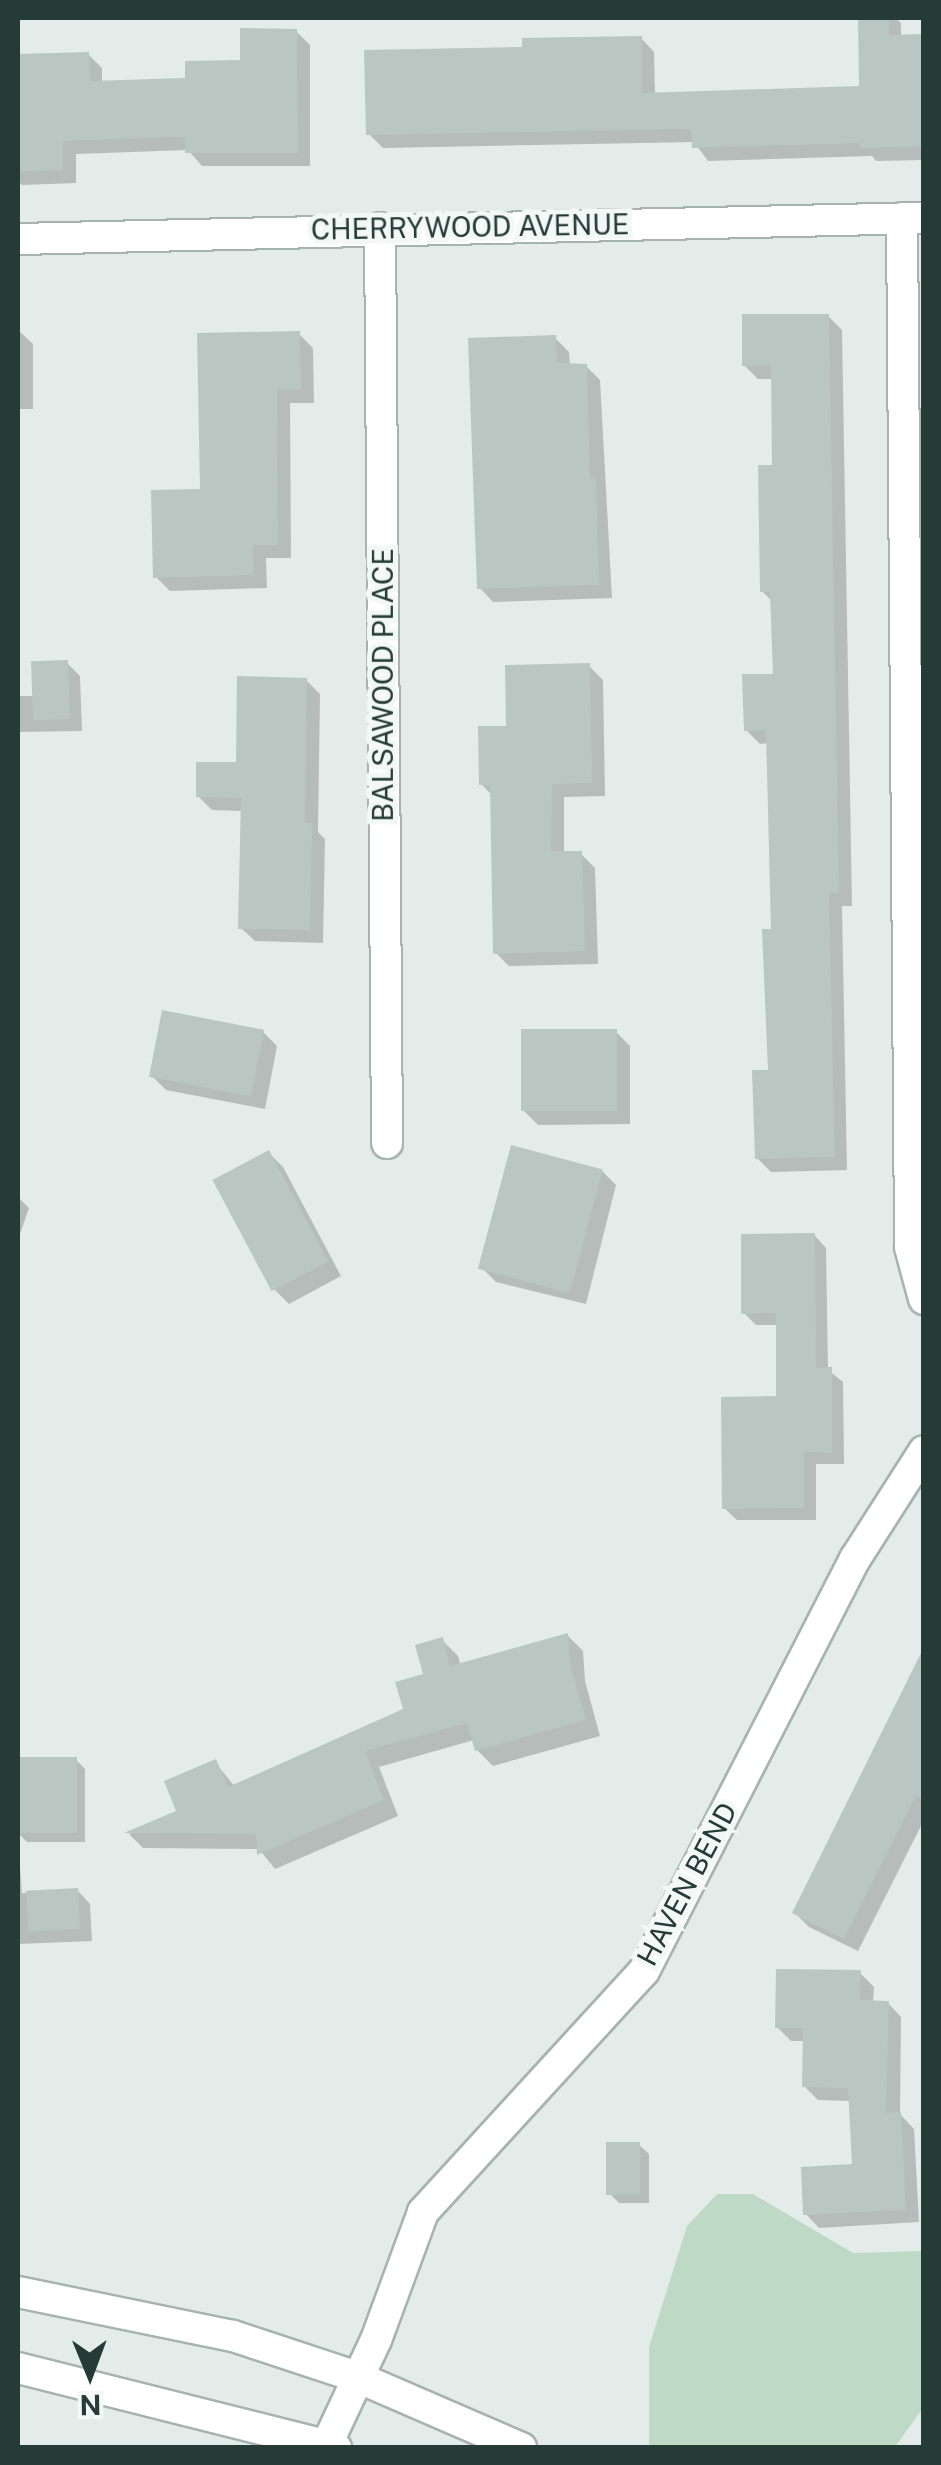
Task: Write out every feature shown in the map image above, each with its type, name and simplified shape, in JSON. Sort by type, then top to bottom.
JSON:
[{"type":"street","name":"CHERRYWOOD AVENUE","points":[[18,239],[913,218]]},
{"type":"street","points":[[913,218],[910,1247],[924,1300]]},
{"type":"street","name":"BALSAWOOD PLACE","points":[[380,228],[387,1142]]},
{"type":"street","name":"HAVEN BEND","points":[[332,2446],[423,2212],[644,1970],[855,1560],[924,1451]]},
{"type":"street","points":[[18,2292],[233,2336],[357,2378],[521,2448]]},
{"type":"street","points":[[18,2368],[332,2446]]},
{"type":"green space","points":[[717,2194],[753,2194],[853,2253],[923,2251],[923,2408],[895,2447],[649,2447],[649,2347],[687,2226]]},
{"type":"building","points":[[858,18],[889,18],[889,35],[924,34],[921,147],[860,148],[860,143],[692,148],[691,129],[366,135],[364,50],[522,47],[522,38],[642,36],[642,93],[859,86]]},
{"type":"building","points":[[240,28],[297,29],[298,153],[185,153],[185,137],[63,141],[63,170],[18,172],[18,54],[89,52],[90,81],[185,78],[185,61],[240,60]]},
{"type":"building","points":[[742,314],[829,314],[839,893],[829,893],[835,1157],[755,1159],[752,1070],[768,1070],[762,929],[771,929],[766,730],[744,731],[742,674],[773,674],[770,592],[760,592],[758,465],[772,465],[771,366],[742,366]]},
{"type":"building","points":[[300,331],[301,390],[277,390],[278,545],[253,545],[254,575],[153,578],[151,490],[200,489],[197,333]]},
{"type":"building","points":[[556,335],[557,363],[587,364],[590,478],[596,478],[599,585],[477,589],[468,338]]},
{"type":"building","points":[[68,660],[70,719],[33,720],[31,661]]},
{"type":"building","points":[[590,663],[592,783],[552,784],[551,851],[582,851],[585,951],[493,954],[490,785],[479,785],[478,726],[506,726],[505,665]]},
{"type":"building","points":[[237,676],[307,678],[305,823],[312,823],[310,930],[238,929],[241,798],[196,797],[196,762],[236,762]]},
{"type":"building","points":[[162,1010],[264,1030],[251,1097],[149,1077]]},
{"type":"building","points":[[521,1029],[617,1029],[617,1111],[521,1111]]},
{"type":"building","points":[[511,1145],[603,1170],[570,1293],[478,1269]]},
{"type":"building","points":[[269,1150],[328,1261],[272,1291],[212,1180]]},
{"type":"building","points":[[815,1233],[816,1368],[832,1367],[832,1453],[804,1452],[804,1508],[722,1509],[721,1397],[776,1396],[776,1313],[741,1314],[741,1234]]},
{"type":"building","points":[[568,1633],[570,1663],[586,1720],[475,1751],[467,1723],[365,1751],[384,1800],[257,1855],[256,1834],[124,1833],[176,1811],[164,1781],[216,1759],[228,1787],[403,1709],[395,1682],[423,1674],[415,1645],[443,1637],[450,1666]]},
{"type":"building","points":[[924,1647],[924,1800],[916,1796],[844,1939],[792,1913]]},
{"type":"building","points":[[18,1757],[77,1757],[77,1833],[18,1833]]},
{"type":"building","points":[[78,1888],[80,1929],[28,1932],[26,1891]]},
{"type":"building","points":[[776,1969],[861,1970],[860,2000],[889,2001],[886,2113],[901,2112],[906,2210],[803,2215],[801,2167],[852,2164],[848,2088],[802,2087],[803,2028],[775,2028]]},
{"type":"building","points":[[606,2142],[640,2142],[640,2195],[606,2195]]}]
